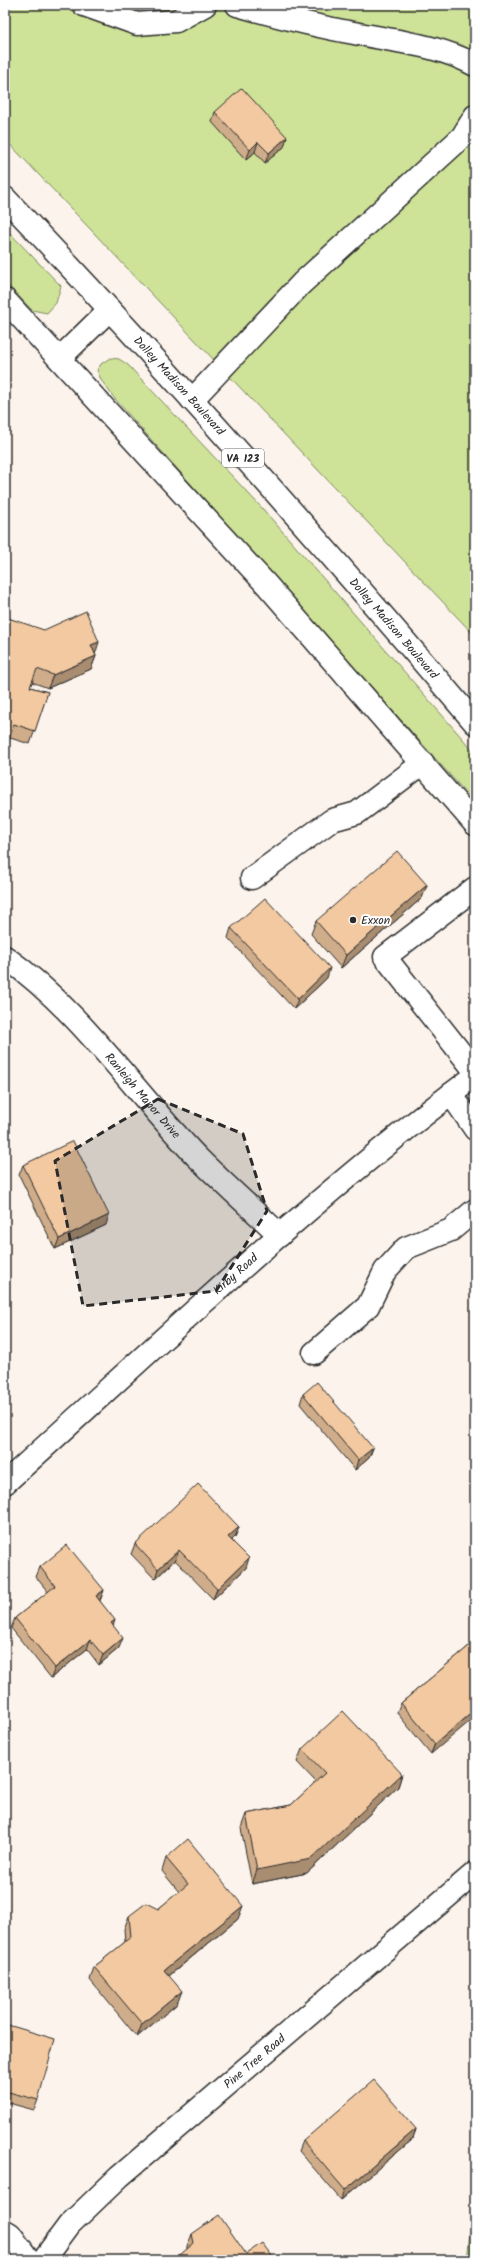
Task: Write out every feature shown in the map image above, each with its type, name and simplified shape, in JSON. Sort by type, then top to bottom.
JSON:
[{"type":"main road","points":[[84,5],[137,24],[176,21],[205,5]]},
{"type":"main road","points":[[237,5],[296,22],[426,47],[465,60],[475,65]]},
{"type":"main road","points":[[192,400],[302,283],[462,137],[475,116]]},
{"type":"main road","name":"Dolley Madison Boulevard","points":[[5,198],[192,400],[355,584],[475,723]]},
{"type":"main road","points":[[5,300],[272,590],[475,824]]},
{"type":"main road","points":[[60,358],[109,310]]},
{"type":"main road","points":[[252,878],[332,820],[357,813],[423,763]]},
{"type":"main road","points":[[475,888],[385,957],[475,1071]]},
{"type":"main road","name":"Ranleigh Manor Drive","points":[[5,957],[29,974],[56,999],[196,1156],[280,1235]]},
{"type":"main road","name":"Kirby Road","points":[[5,1482],[280,1235],[450,1094],[475,1076]]},
{"type":"main road","points":[[450,1094],[475,1128]]},
{"type":"main road","points":[[314,1353],[368,1306],[385,1271],[406,1248],[451,1230],[475,1210]]},
{"type":"main road","name":"Pine Tree Road","points":[[43,2260],[69,2225],[119,2177],[475,1873]]},
{"type":"main road","points":[[5,2231],[10,2234],[29,2260]]},
{"type":"highlighted area","points":[[158,1099],[243,1134],[267,1211],[216,1291],[83,1306],[55,1161]]},
{"type":"green space","points":[[5,5],[475,5],[475,636],[5,139]]},
{"type":"green space","points":[[5,228],[61,286],[56,303],[47,313],[32,310],[5,282]]},
{"type":"green space","points":[[110,358],[119,359],[128,365],[262,508],[475,753],[475,803],[115,399],[101,380],[97,370],[101,364]]},
{"type":"green space","points":[[475,2186],[475,2260],[467,2260]]},
{"type":"building","points":[[242,88],[287,137],[269,153],[258,142],[250,150],[215,112]]},
{"type":"building","points":[[86,611],[99,642],[91,645],[96,656],[53,675],[37,669],[30,687],[48,692],[35,731],[14,724],[7,747],[5,746],[5,617],[44,630]]},
{"type":"building","points":[[397,851],[427,885],[346,955],[316,921]]},
{"type":"building","points":[[265,898],[330,968],[298,999],[231,928]]},
{"type":"building","points":[[73,1141],[109,1215],[59,1239],[23,1165]]},
{"type":"building","points":[[317,1382],[373,1448],[358,1460],[303,1394]]},
{"type":"building","points":[[198,1484],[239,1527],[228,1537],[249,1558],[217,1589],[179,1550],[158,1569],[135,1544]]},
{"type":"building","points":[[67,1545],[104,1590],[96,1596],[115,1620],[111,1623],[123,1638],[103,1655],[90,1640],[55,1668],[15,1618],[55,1586],[40,1567]]},
{"type":"building","points":[[475,1641],[475,1710],[435,1744],[401,1703]]},
{"type":"building","points":[[343,1711],[402,1774],[311,1859],[257,1870],[246,1814],[291,1805],[325,1773],[302,1749]]},
{"type":"building","points":[[188,1839],[243,1906],[164,1970],[182,1991],[142,2024],[94,1967],[131,1937],[129,1916],[146,1903],[158,1909],[188,1884],[166,1858]]},
{"type":"building","points":[[8,2025],[55,2039],[38,2100],[5,2091],[5,2034]]},
{"type":"building","points":[[374,2080],[416,2129],[345,2190],[303,2141]]},
{"type":"building","points":[[219,2215],[246,2254],[262,2243],[275,2260],[174,2260],[194,2243],[192,2234]]},
{"type":"place","name":"Exxon","points":[[353,920]]}]
